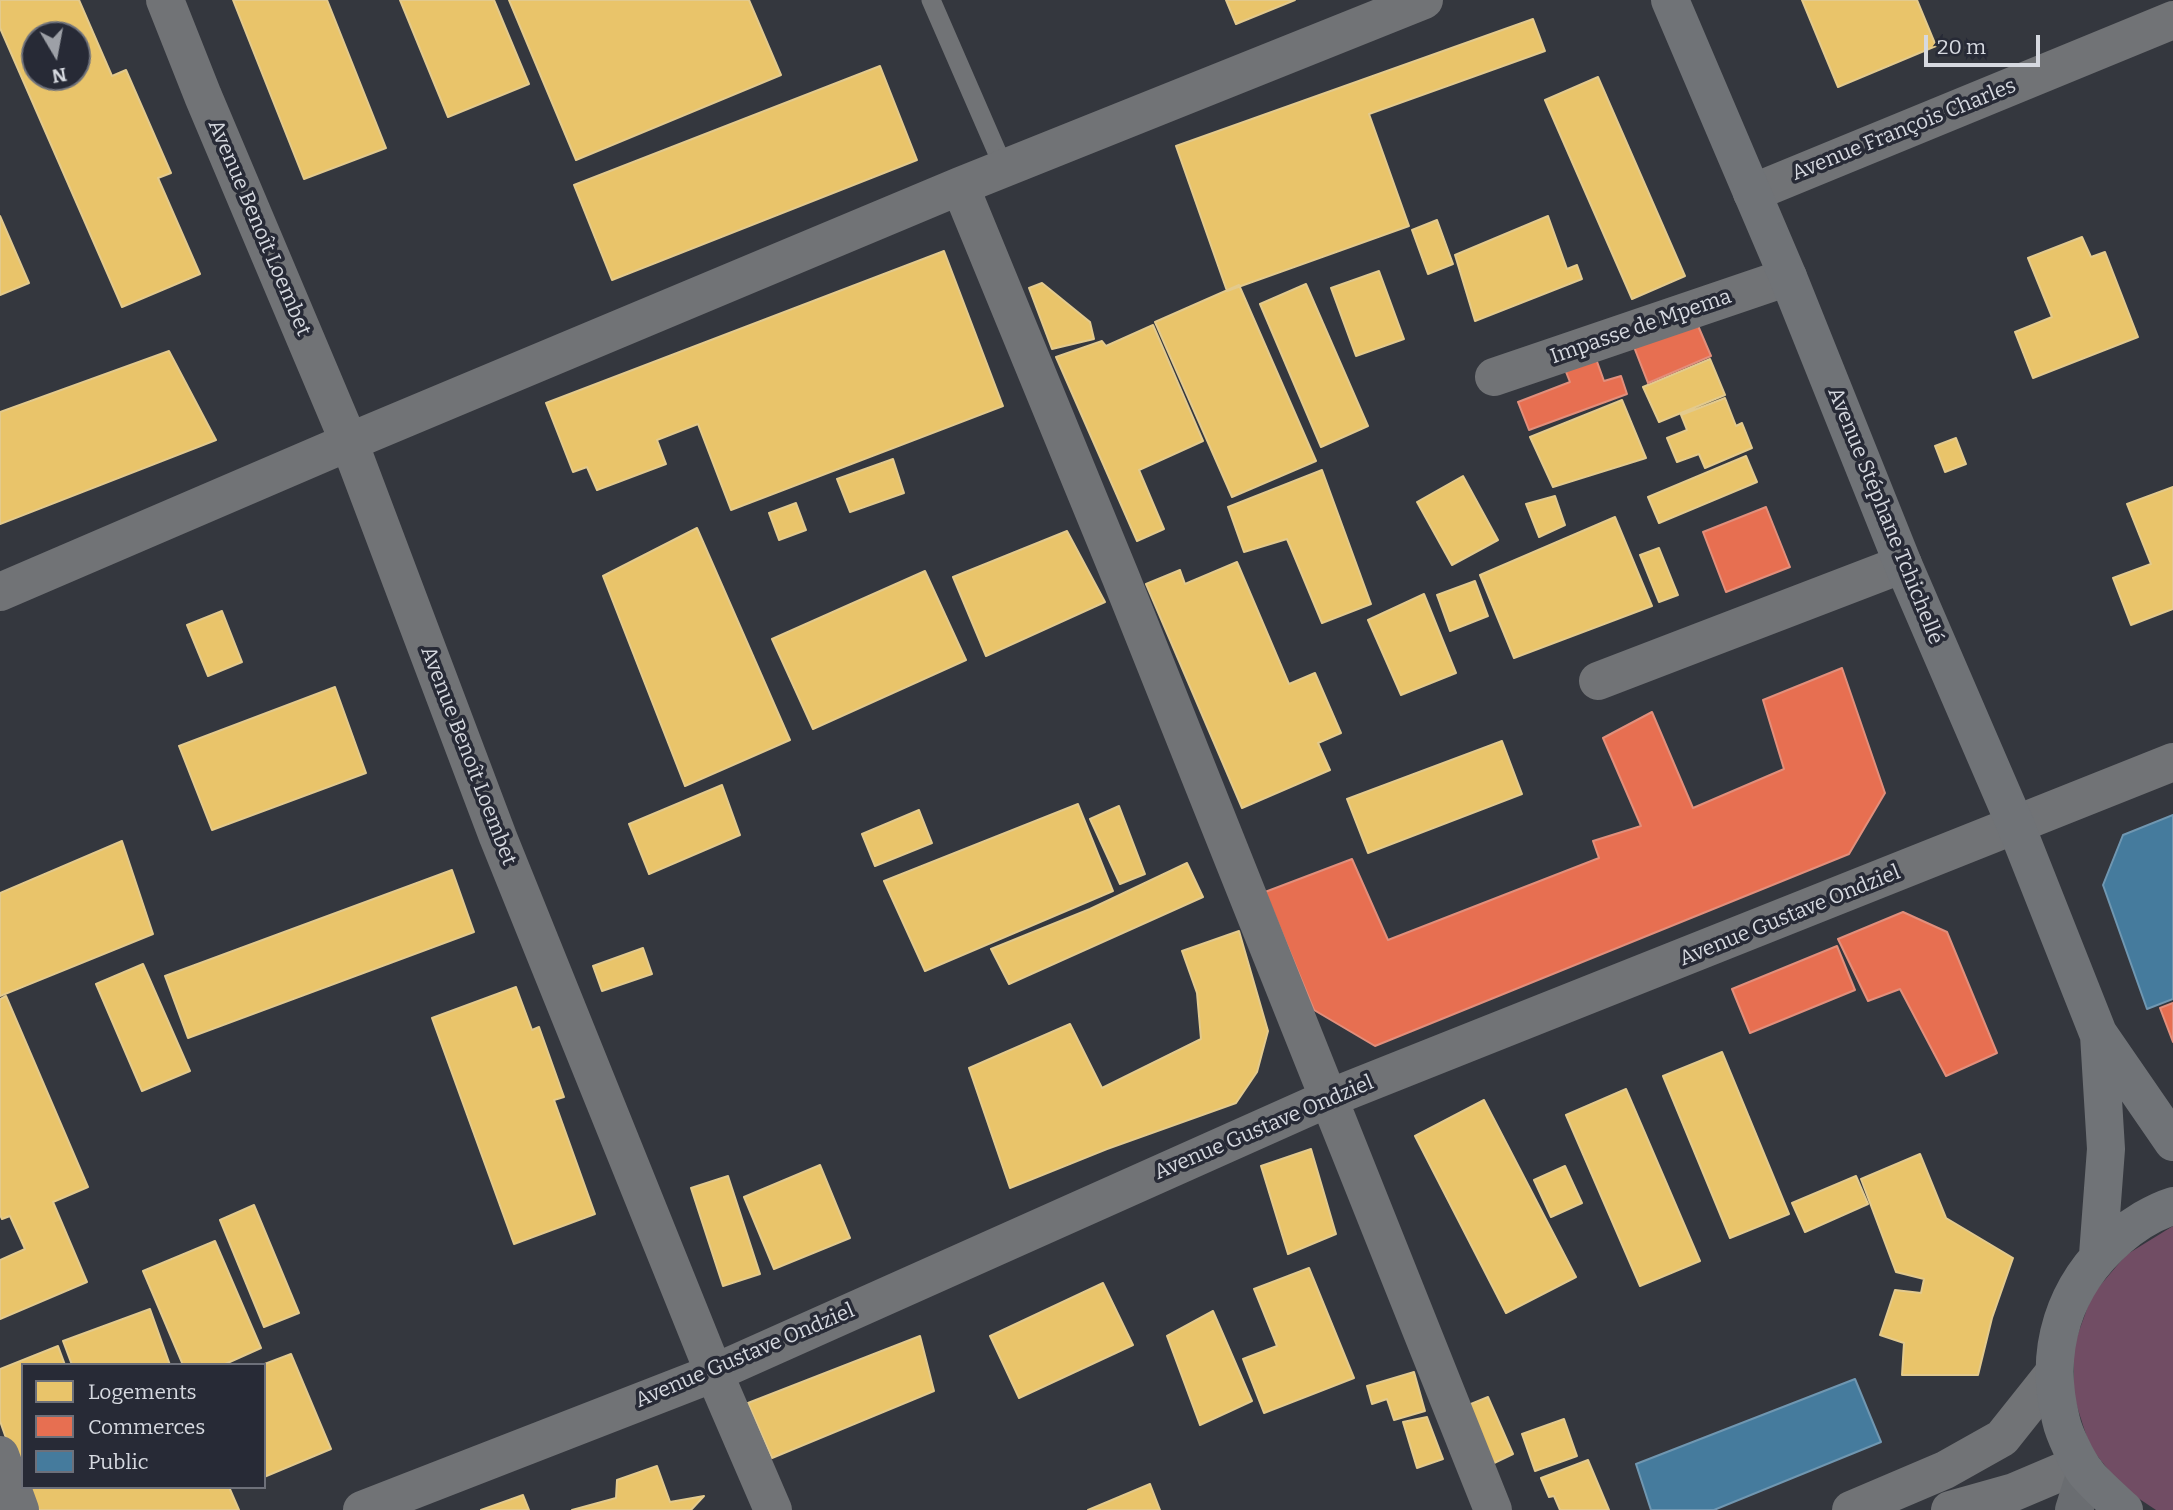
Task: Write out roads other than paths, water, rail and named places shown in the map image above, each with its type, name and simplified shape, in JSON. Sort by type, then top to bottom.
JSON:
[{"type":"highway","name":"Avenue Stéphane Tchichellé","points":[[1670,0],[1788,277],[1903,564],[2016,826],[2098,1033],[2173,1142]]},
{"type":"highway","name":"Avenue Stéphane Tchichellé","points":[[2098,1033],[2106,1149],[2098,1255]]},
{"type":"highway","points":[[2124,1510],[2083,1468],[2061,1421],[2053,1374],[2058,1331],[2073,1291],[2098,1255],[2131,1227],[2173,1206]]},
{"type":"main road","points":[[2074,1510],[2083,1468]]},
{"type":"street","name":"Avenue Benoît Loembet","points":[[165,0],[349,442],[498,837],[714,1373],[774,1510]]},
{"type":"street","points":[[0,592],[349,442],[960,186],[1424,0]]},
{"type":"street","name":"Avenue François Charles","points":[[1752,193],[2173,20]]},
{"type":"street","points":[[960,186],[1121,578],[1493,1510]]},
{"type":"street","name":"Impasse de Mpema","points":[[1494,377],[1788,277]]},
{"type":"street","points":[[1598,681],[1903,564]]},
{"type":"street","name":"Avenue Gustave Ondziel","points":[[362,1510],[714,1373],[1327,1099],[2173,762]]},
{"type":"street","points":[[1851,1510],[1945,1471],[2002,1438],[2053,1374]]},
{"type":"street","points":[[0,1455],[20,1510]]},
{"type":"street","points":[[1950,1510],[2014,1492],[2083,1468]]},
{"type":"lane","points":[[931,0],[1004,168]]}]
